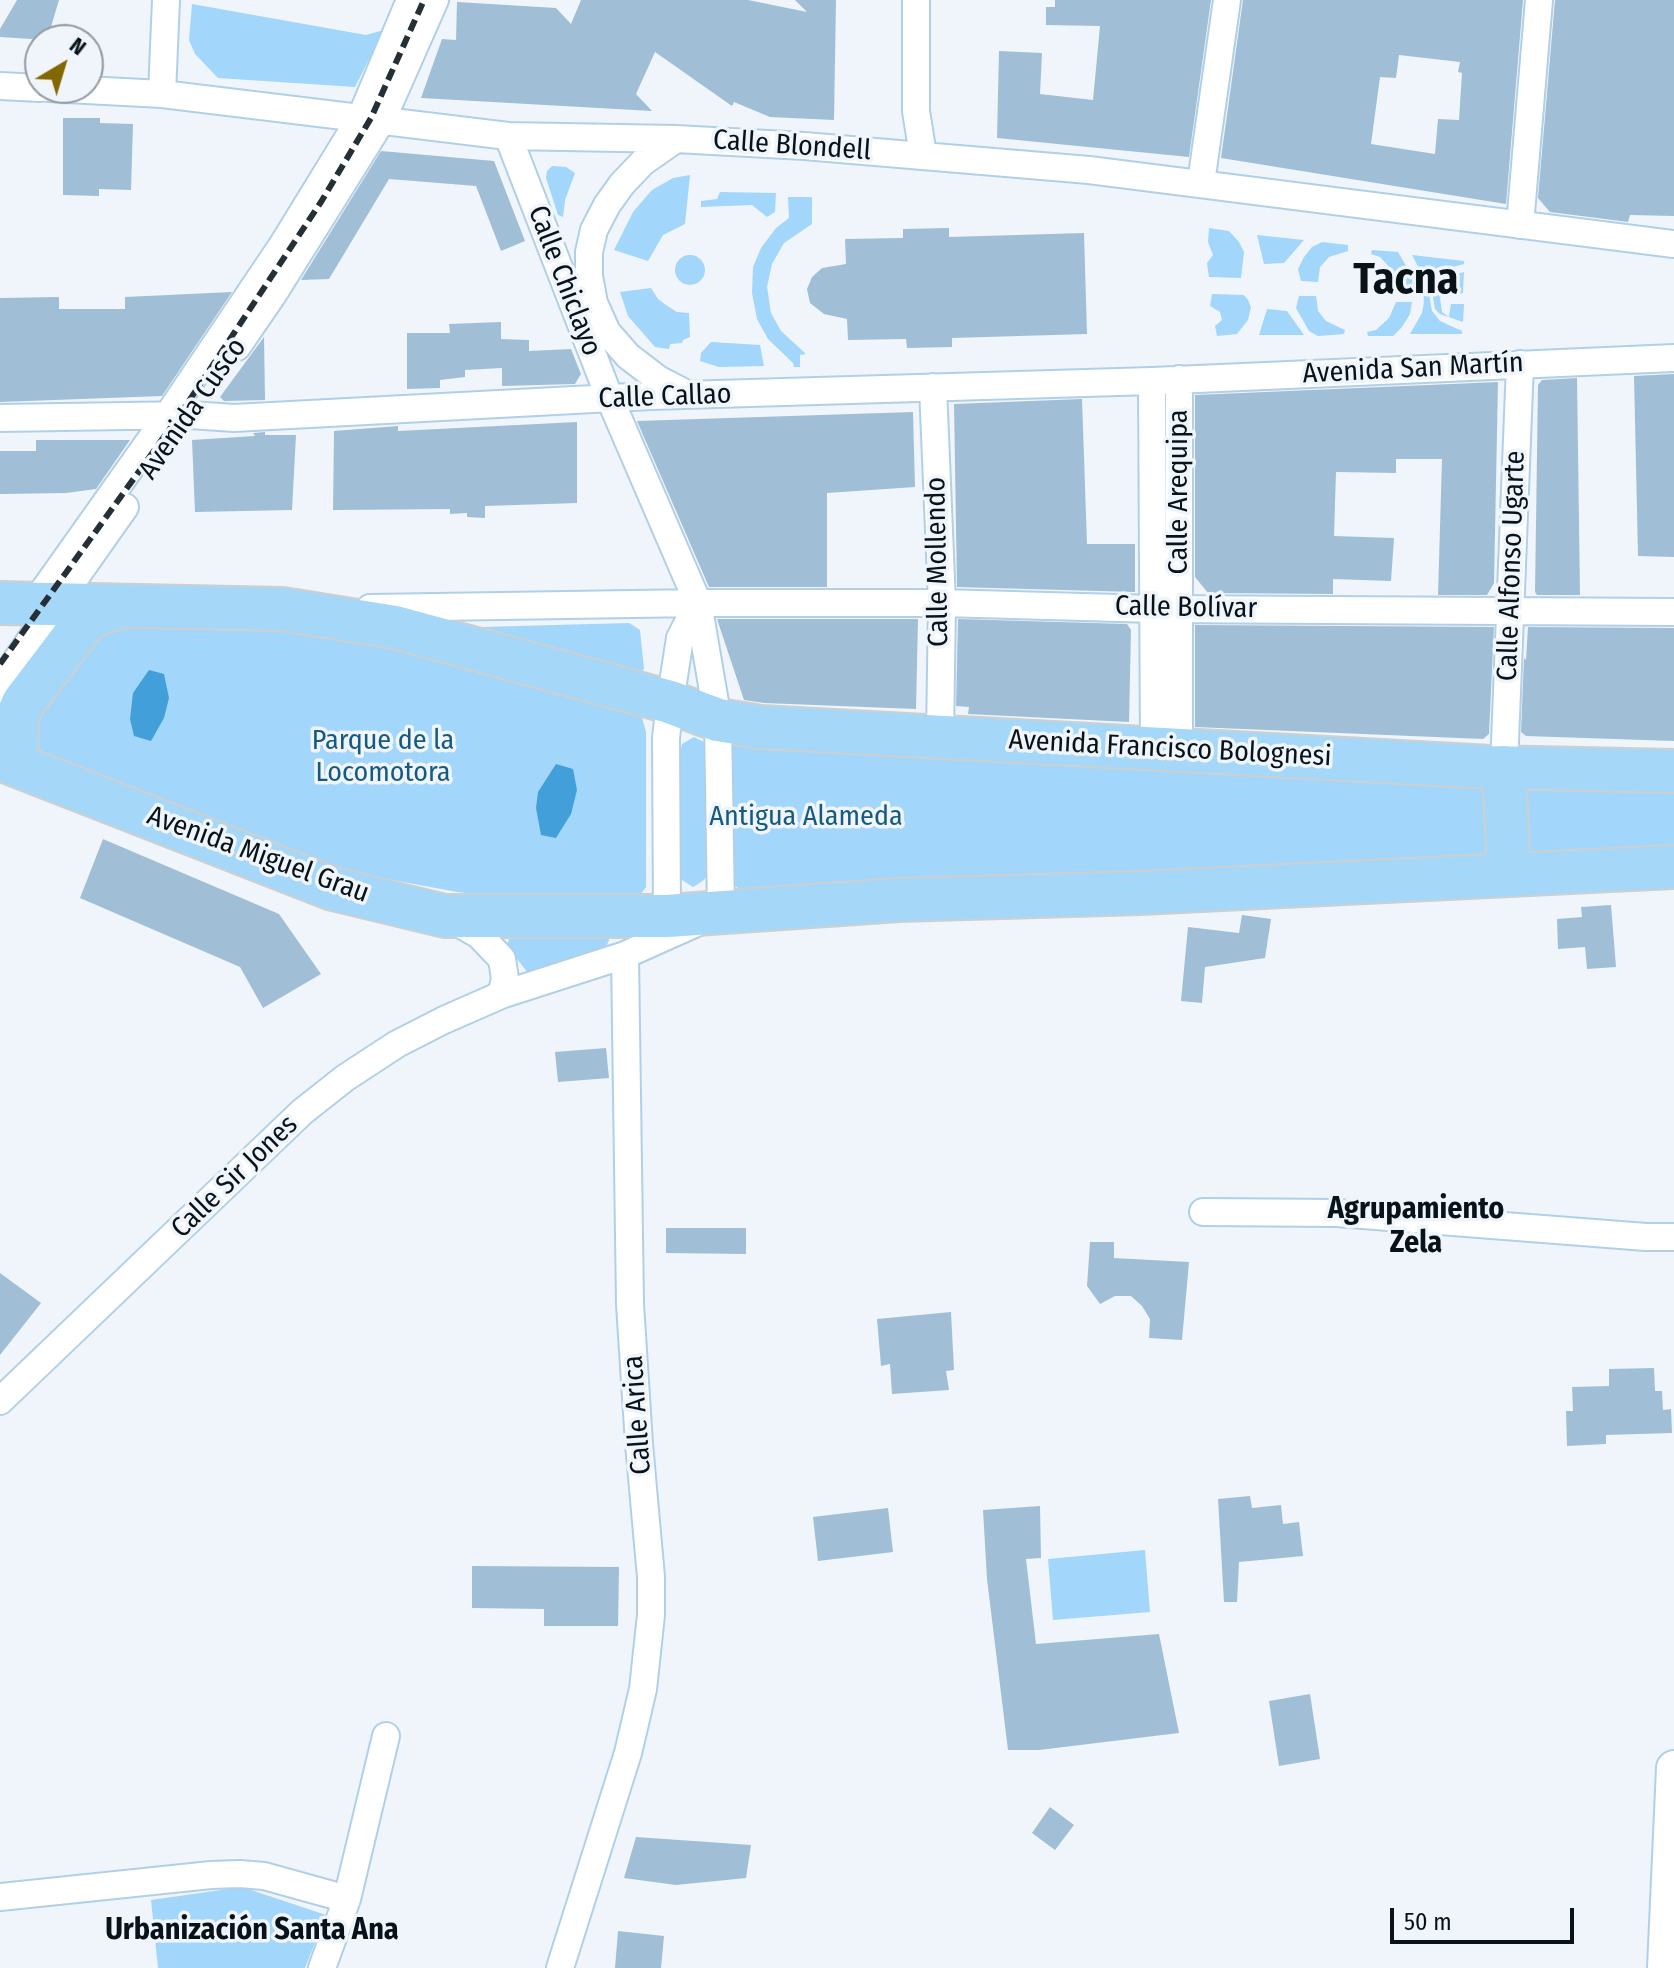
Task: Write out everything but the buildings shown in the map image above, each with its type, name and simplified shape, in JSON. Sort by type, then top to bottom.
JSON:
[{"type":"main road","points":[[32,604],[282,609],[395,627],[670,702]]},
{"type":"main road","name":"Avenida Cusco","points":[[0,650],[32,604]]},
{"type":"main road","name":"Avenida Cusco","points":[[0,695],[32,604]]},
{"type":"main road","points":[[8,761],[23,703],[83,624],[93,616],[122,606]]},
{"type":"main road","name":"Avenida Francisco Bolognesi","points":[[670,702],[718,720],[761,727],[1504,767],[1674,771]]},
{"type":"main road","name":"Avenida Miguel Grau","points":[[8,761],[333,889],[445,916],[667,916]]},
{"type":"main road","points":[[1504,767],[1509,875]]},
{"type":"main road","points":[[667,916],[899,900],[1141,893],[1674,867]]},
{"type":"street","points":[[162,94],[166,0]]},
{"type":"street","points":[[372,119],[410,0]]},
{"type":"street","points":[[372,119],[435,0]]},
{"type":"street","points":[[916,0],[916,111],[923,155]]},
{"type":"street","points":[[1227,0],[1201,183],[1674,244]]},
{"type":"street","points":[[1520,225],[1539,0]]},
{"type":"street","points":[[0,86],[24,87]]},
{"type":"street","name":"Calle Blondell","points":[[104,91],[162,94],[508,136],[676,139],[923,155],[1201,183]]},
{"type":"street","name":"Avenida Cusco","points":[[32,604],[179,415],[249,297],[372,119]]},
{"type":"street","name":"Calle Chiclayo","points":[[508,136],[610,399],[698,603],[718,720],[721,912]]},
{"type":"street","points":[[676,139],[643,162],[607,205],[594,230],[589,252],[589,276],[594,303],[607,332],[628,356],[658,379],[692,396]]},
{"type":"street","name":"Avenida San Martín","points":[[1152,381],[1674,358]]},
{"type":"street","name":"Calle Alfonso Ugarte","points":[[1504,767],[1520,364]]},
{"type":"street","name":"Calle Arequipa","points":[[1166,749],[1167,609],[1179,379]]},
{"type":"street","name":"Calle Callao","points":[[0,418],[179,415],[234,418],[610,399],[1152,381]]},
{"type":"street","name":"Calle Arequipa","points":[[1152,381],[1167,609]]},
{"type":"street","name":"Calle Mollendo","points":[[933,387],[942,603],[940,737]]},
{"type":"street","points":[[282,609],[698,603],[680,638],[666,738],[667,916],[625,955]]},
{"type":"street","name":"Calle Bolívar","points":[[698,603],[1674,612]]},
{"type":"street","points":[[625,955],[721,912]]},
{"type":"street","points":[[445,916],[479,935],[502,959],[505,979],[501,995]]},
{"type":"street","name":"Calle Sir Jones","points":[[0,1401],[302,1112],[345,1078],[397,1044],[501,995],[625,955]]},
{"type":"street","name":"Calle Arica","points":[[560,1968],[628,1753],[643,1689],[651,1615],[651,1577],[630,1304],[625,955]]},
{"type":"street","points":[[1203,1212],[1337,1213],[1674,1237]]},
{"type":"street","points":[[322,1968],[347,1899],[386,1736]]},
{"type":"street","points":[[1665,1968],[1674,1768]]},
{"type":"street","points":[[0,1897],[240,1874],[264,1876],[347,1899]]},
{"type":"green space","points":[[192,4],[366,35],[384,30],[355,87],[218,78],[195,54],[189,40]]},
{"type":"green space","points":[[552,166],[566,167],[575,173],[565,200],[563,217],[558,215],[546,178]]},
{"type":"green space","points":[[690,175],[685,224],[663,235],[648,261],[614,250],[633,212],[652,190],[673,178]]},
{"type":"green space","points":[[720,192],[776,193],[775,212],[767,217],[752,205],[701,207],[701,201],[717,199]]},
{"type":"green space","points":[[788,197],[812,197],[812,224],[784,243],[772,264],[767,287],[771,313],[781,331],[806,354],[800,355],[800,367],[794,367],[768,339],[757,319],[752,293],[753,267],[761,248],[776,228],[789,218]]},
{"type":"green space","points":[[1209,228],[1229,231],[1239,242],[1244,252],[1241,278],[1209,277],[1207,263],[1213,255],[1208,242]]},
{"type":"green space","points":[[1257,235],[1304,240],[1284,263],[1264,264]]},
{"type":"green space","points":[[1322,242],[1348,245],[1348,251],[1329,257],[1320,267],[1318,282],[1301,281],[1298,269],[1304,257],[1312,247]]},
{"type":"green space","points":[[1372,250],[1398,252],[1412,276],[1413,288],[1397,287],[1392,270],[1380,257],[1371,254]]},
{"type":"green space","points":[[690,255],[701,259],[705,270],[701,281],[690,285],[679,281],[675,270],[679,259]]},
{"type":"green space","points":[[1412,255],[1464,261],[1464,264],[1445,269],[1435,278],[1429,294],[1432,311],[1440,321],[1462,331],[1462,334],[1410,334],[1422,313],[1424,302],[1422,274]]},
{"type":"green space","points":[[1464,272],[1463,293],[1454,295],[1448,289],[1440,298],[1442,312],[1449,317],[1451,304],[1464,304],[1463,322],[1440,314],[1435,309],[1433,297],[1438,283]]},
{"type":"green space","points":[[651,288],[666,305],[677,312],[689,313],[690,337],[682,343],[670,344],[669,349],[655,347],[628,316],[620,292]]},
{"type":"green space","points":[[1212,294],[1244,295],[1248,300],[1251,307],[1248,320],[1237,334],[1217,336],[1215,326],[1222,320],[1220,312],[1210,306]]},
{"type":"green space","points":[[1299,296],[1316,296],[1318,311],[1326,321],[1345,330],[1344,334],[1318,336],[1309,331],[1296,308]]},
{"type":"green space","points":[[1396,302],[1412,302],[1410,314],[1402,327],[1393,336],[1368,336],[1367,332],[1376,330],[1389,318]]},
{"type":"green space","points":[[1267,309],[1287,311],[1304,335],[1259,335]]},
{"type":"green space","points":[[711,342],[760,345],[764,366],[719,367],[700,361],[701,353]]},
{"type":"green space","name":"Parque de la Locomotora","points":[[102,623],[337,629],[641,714],[646,732],[646,887],[636,900],[515,898],[457,892],[360,874],[316,862],[41,754],[31,746],[26,715]]},
{"type":"green space","points":[[629,623],[640,630],[644,669],[639,676],[480,633],[482,627]]},
{"type":"green space","points":[[694,737],[704,742],[706,748],[707,875],[693,887],[680,875],[681,749],[682,744]]},
{"type":"green space","name":"Antigua Alameda","points":[[739,739],[1489,787],[1494,856],[745,894],[734,885],[726,747]]},
{"type":"green space","points":[[1519,780],[1674,783],[1674,854],[1529,860]]},
{"type":"green space","points":[[510,936],[607,936],[609,940],[607,945],[534,975],[528,973],[507,946]]},
{"type":"green space","points":[[1145,1550],[1150,1612],[1053,1620],[1048,1559]]},
{"type":"green space","points":[[242,1887],[326,1915],[305,1968],[158,1968],[151,1900]]},
{"type":"shaded area","points":[[149,670],[164,674],[169,698],[164,718],[151,741],[134,736],[130,719],[133,693]]},
{"type":"shaded area","points":[[556,764],[573,769],[577,790],[571,814],[556,838],[541,835],[536,808],[538,792]]},
{"type":"railway","points":[[0,664],[179,416],[321,202],[371,118],[424,0]]},
{"type":"district","name":"Tacna","points":[[1406,281]]},
{"type":"district","name":"Agrupamiento Zela","points":[[1416,1227]]},
{"type":"district","name":"Urbanización Santa Ana","points":[[252,1931]]}]
